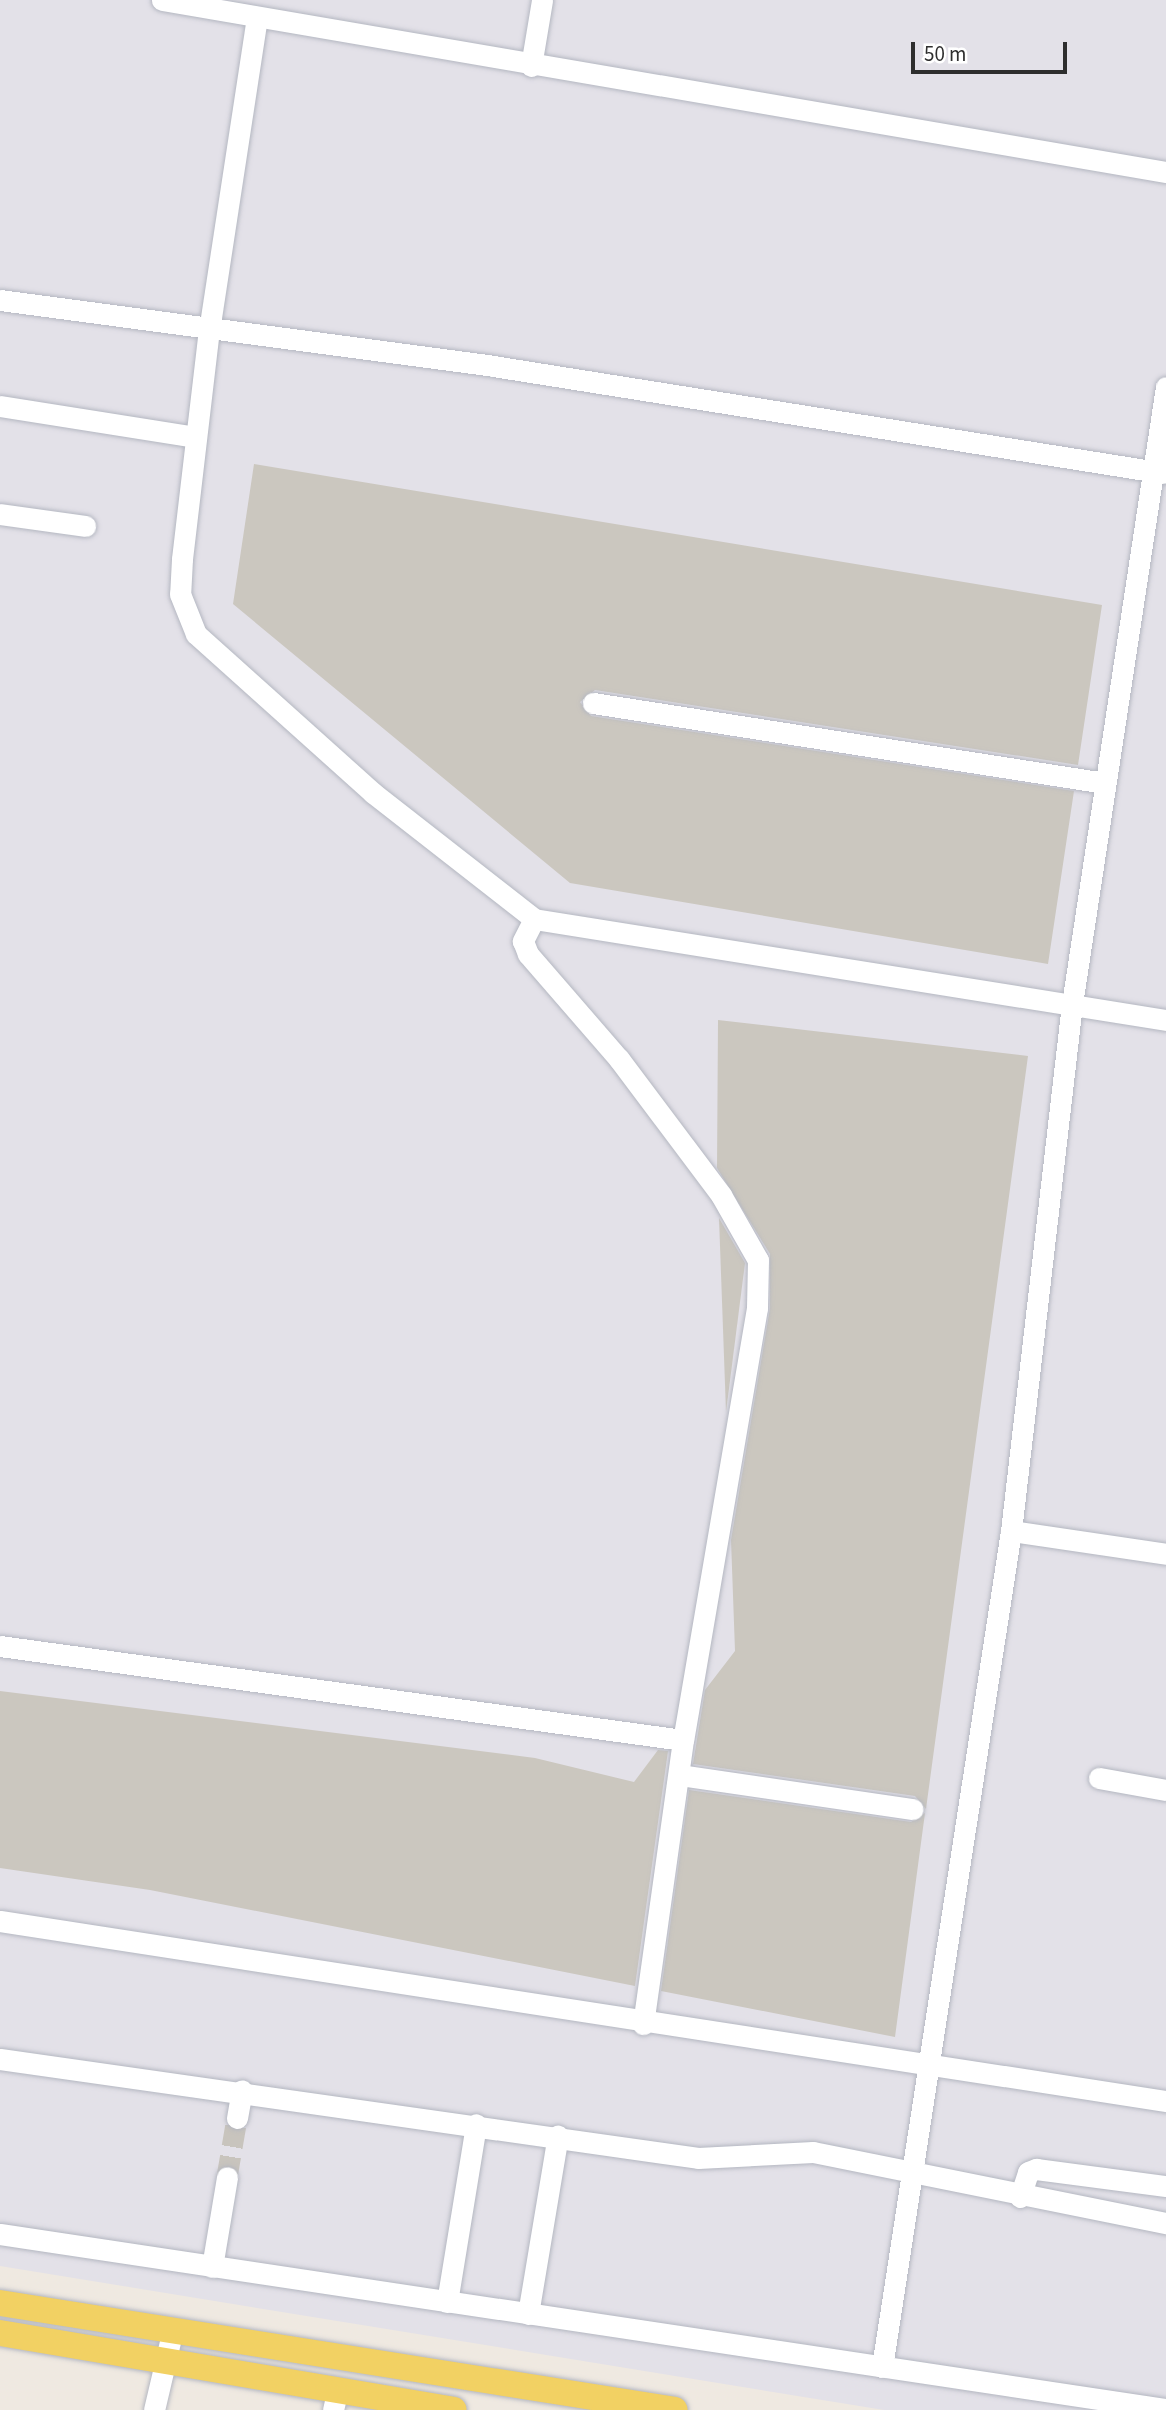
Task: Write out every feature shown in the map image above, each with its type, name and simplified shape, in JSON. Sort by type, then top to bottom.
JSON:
[{"type":"main road","points":[[0,2303],[173,2329],[614,2405],[676,2410]]},
{"type":"main road","points":[[0,2333],[167,2358],[335,2401],[454,2410]]},
{"type":"street","points":[[162,0],[257,17],[401,36],[531,66],[1166,172]]},
{"type":"street","points":[[531,66],[541,0]]},
{"type":"street","points":[[257,17],[209,329],[180,594],[196,634],[373,793],[534,919],[1166,1020]]},
{"type":"street","points":[[0,300],[494,366],[1159,472]]},
{"type":"street","points":[[882,2367],[1011,1531],[1072,1004],[1105,783],[1159,472],[1166,387]]},
{"type":"street","points":[[0,406],[196,437]]},
{"type":"street","points":[[0,514],[85,526]]},
{"type":"street","points":[[593,703],[1105,783]]},
{"type":"street","points":[[534,919],[523,940],[528,954],[619,1059],[721,1195],[758,1260],[757,1308],[683,1740],[643,2024]]},
{"type":"street","points":[[1011,1531],[1166,1554]]},
{"type":"street","points":[[0,1646],[683,1740]]},
{"type":"street","points":[[679,1775],[913,1809]]},
{"type":"street","points":[[1099,1778],[1166,1790]]},
{"type":"street","points":[[0,1921],[643,2024],[1166,2101]]},
{"type":"street","points":[[0,2059],[242,2090],[698,2158],[813,2152],[913,2176],[1166,2223]]},
{"type":"street","points":[[237,2118],[242,2090]]},
{"type":"street","points":[[447,2302],[476,2124]]},
{"type":"street","points":[[528,2314],[558,2135]]},
{"type":"street","points":[[1020,2197],[1028,2172],[1037,2169],[1166,2186]]},
{"type":"street","points":[[212,2267],[227,2177]]},
{"type":"street","points":[[0,2234],[1166,2409]]},
{"type":"street","points":[[155,2410],[173,2329]]},
{"type":"shaded area","points":[[0,0],[1166,0],[1166,2410],[884,2410],[0,2266]]},
{"type":"building","points":[[254,464],[1102,605],[1078,765],[595,690],[580,702],[591,716],[1074,791],[1048,964],[570,883],[233,604]]},
{"type":"building","points":[[718,1020],[1028,1056],[926,1809],[915,1796],[693,1764],[705,1690],[735,1651],[731,1540],[770,1308],[770,1254],[717,1168]]},
{"type":"building","points":[[719,1218],[745,1263],[726,1412]]},
{"type":"building","points":[[0,1691],[535,1758],[634,1782],[658,1750],[668,1751],[635,1986],[150,1890],[0,1868]]},
{"type":"building","points":[[689,1790],[911,1822],[925,1813],[895,2037],[661,1991]]},
{"type":"tunnel","points":[[227,2177],[237,2118]]}]
